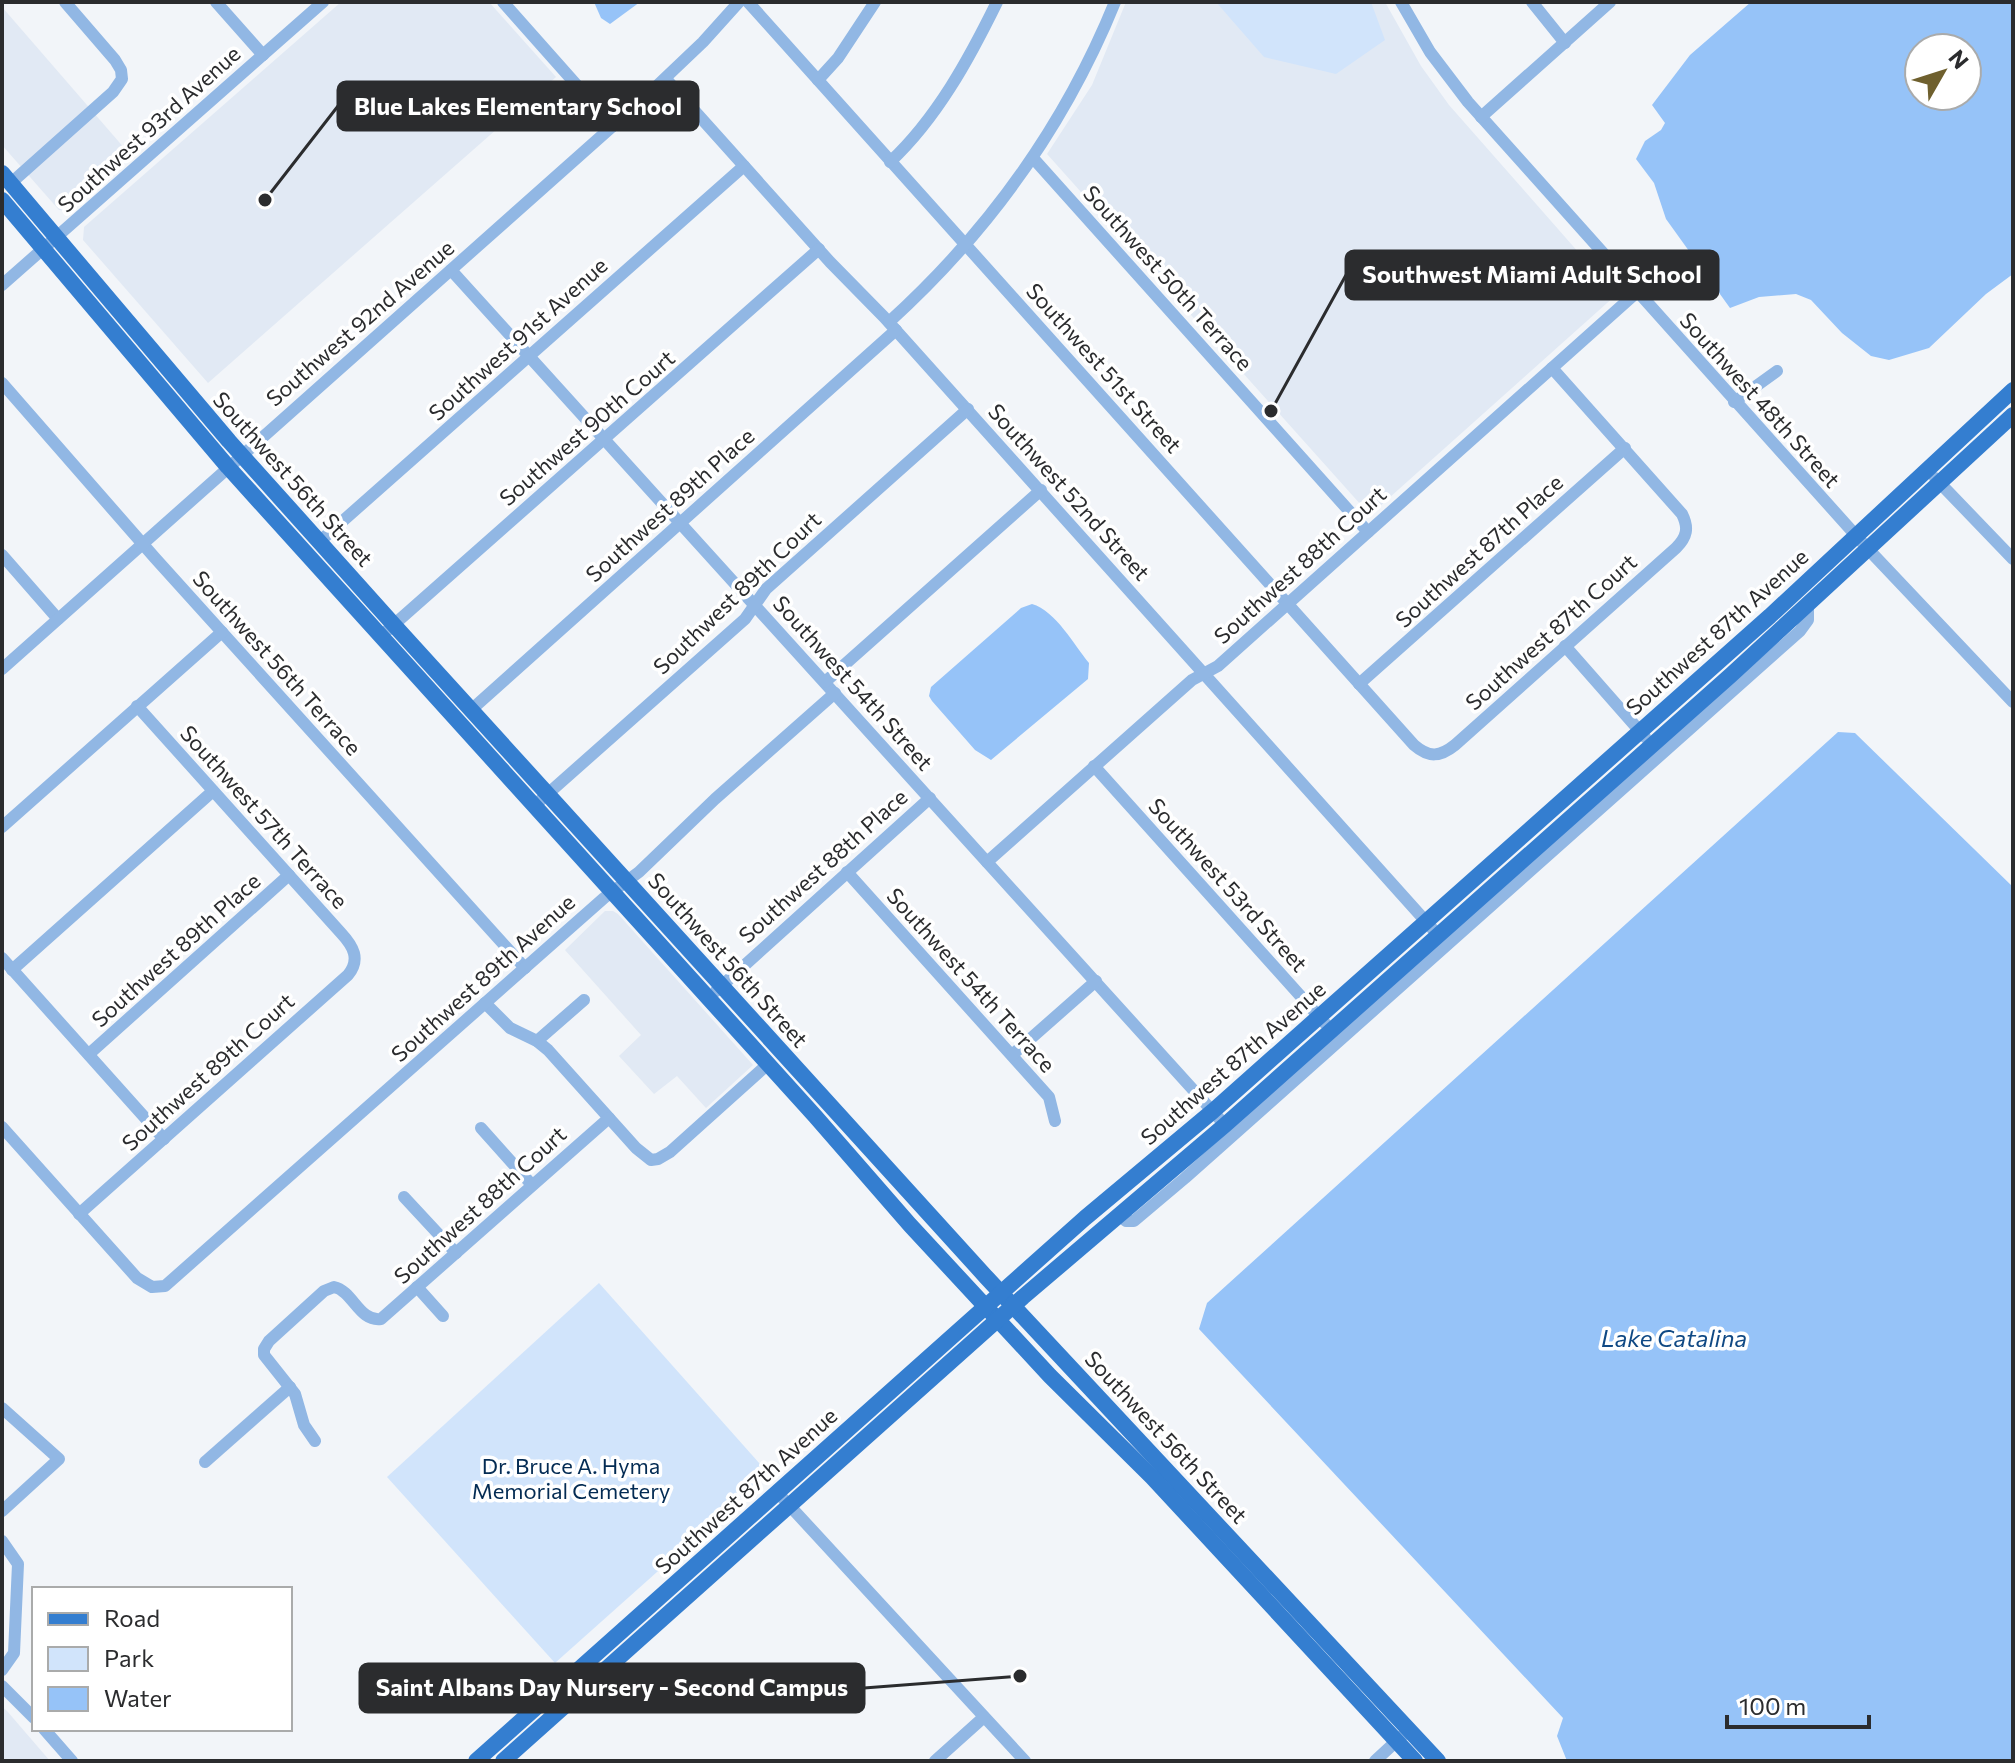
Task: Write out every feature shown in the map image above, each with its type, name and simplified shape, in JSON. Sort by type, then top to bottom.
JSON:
[{"type":"main road","name":"Southwest 56th Street","points":[[6,178],[51,243],[381,636],[534,806],[612,892],[715,992],[1001,1293],[1239,1559],[1403,1736],[1438,1761]]},
{"type":"main road","name":"Southwest 56th Street","points":[[2,200],[51,243]]},
{"type":"main road","name":"Southwest 87th Avenue","points":[[476,1761],[1001,1293],[1213,1111],[1640,731],[2013,390]]},
{"type":"main road","points":[[1997,404],[2012,418]]},
{"type":"main road","name":"Southwest 87th Avenue","points":[[504,1759],[1013,1306],[1225,1125],[1438,935],[1545,849],[1651,745],[2012,418]]},
{"type":"main road","name":"Southwest 56th Street","points":[[235,461],[319,542],[627,882],[768,1064],[910,1225],[1086,1414],[1239,1559]]},
{"type":"main road","points":[[1529,830],[1545,849]]},
{"type":"main road","points":[[1118,1215],[1115,1207],[1122,1188]]},
{"type":"main road","points":[[668,1590],[679,1604]]},
{"type":"main road","points":[[595,1655],[607,1668]]},
{"type":"main road","points":[[561,1685],[573,1698]]},
{"type":"main road","name":"Southwest 56th Street","points":[[1403,1736],[1415,1761]]},
{"type":"main road","points":[[495,1744],[504,1759]]},
{"type":"street","points":[[6,178],[117,88],[122,75],[111,54],[65,2]]},
{"type":"street","points":[[216,2],[263,55]]},
{"type":"street","name":"Southwest 93rd Avenue","points":[[2,285],[323,2]]},
{"type":"street","points":[[503,2],[613,126]]},
{"type":"street","name":"Southwest 92nd Avenue","points":[[2,669],[666,79],[739,2]]},
{"type":"street","name":"Southwest 51st Street","points":[[748,2],[1414,745],[1433,756]]},
{"type":"street","points":[[818,80],[838,58],[875,2]]},
{"type":"street","points":[[890,162],[912,140],[943,97],[967,60],[997,2]]},
{"type":"street","name":"Southwest 89th Place","points":[[471,710],[892,326],[965,244],[1033,158],[1056,122],[1115,2]]},
{"type":"street","name":"Southwest 48th Street","points":[[1401,2],[1430,52],[1481,117],[1734,402],[2013,702]]},
{"type":"street","points":[[1532,2],[1565,43]]},
{"type":"street","points":[[1481,117],[1610,2]]},
{"type":"street","name":"Southwest 52nd Street","points":[[666,79],[968,409],[1438,935]]},
{"type":"street","name":"Southwest 50th Terrace","points":[[1033,158],[1368,532]]},
{"type":"street","name":"Southwest 91st Avenue","points":[[319,542],[744,166]]},
{"type":"street","name":"Southwest 90th Court","points":[[381,636],[819,249]]},
{"type":"street","name":"Southwest 54th Street","points":[[451,270],[1225,1125]]},
{"type":"street","name":"Southwest 88th Court","points":[[987,862],[1192,680],[1218,666],[1636,293]]},
{"type":"street","points":[[1552,368],[1625,448]]},
{"type":"street","points":[[1734,402],[1777,371]]},
{"type":"street","name":"Southwest 56th Terrace","points":[[2,383],[142,544],[525,968]]},
{"type":"street","name":"Southwest 89th Court","points":[[534,806],[745,619],[776,580],[968,409]]},
{"type":"street","name":"Southwest 87th Court","points":[[1433,756],[1455,745],[1686,536],[1682,514],[1625,448]]},
{"type":"street","name":"Southwest 87th Place","points":[[1359,684],[1625,448]]},
{"type":"street","points":[[1927,469],[2013,559]]},
{"type":"street","points":[[825,682],[1041,490]]},
{"type":"street","points":[[2,555],[58,619]]},
{"type":"street","name":"Southwest 87th Avenue","points":[[1118,1215],[1130,1222],[1139,1218],[1545,849],[1800,631],[1808,620],[1808,605]]},
{"type":"street","points":[[2,827],[222,632]]},
{"type":"street","points":[[1565,646],[1651,745]]},
{"type":"street","name":"Southwest 89th Avenue","points":[[79,1214],[137,1278],[156,1288],[165,1286],[525,968],[627,882],[835,693]]},
{"type":"street","name":"Southwest 57th Terrace","points":[[137,706],[349,942],[355,957]]},
{"type":"street","name":"Southwest 53rd Street","points":[[1094,766],[1331,1030]]},
{"type":"street","points":[[12,970],[213,791]]},
{"type":"street","name":"Southwest 88th Place","points":[[715,992],[930,798]]},
{"type":"street","name":"Southwest 54th Terrace","points":[[847,872],[1049,1097],[1055,1121]]},
{"type":"street","name":"Southwest 89th Place","points":[[89,1054],[289,875]]},
{"type":"street","name":"Southwest 89th Court","points":[[79,1214],[348,975],[355,957]]},
{"type":"street","points":[[2,958],[164,1139]]},
{"type":"street","points":[[1012,1055],[1096,981]]},
{"type":"street","points":[[537,1041],[584,1000]]},
{"type":"street","points":[[485,1003],[510,1028],[537,1041],[636,1148],[651,1160],[670,1152],[768,1064]]},
{"type":"street","name":"Southwest 88th Court","points":[[290,1387],[266,1359],[264,1349],[327,1289],[337,1287],[343,1290],[365,1315],[376,1320],[388,1314],[609,1118]]},
{"type":"street","points":[[2,1127],[79,1214]]},
{"type":"street","points":[[481,1128],[532,1185]]},
{"type":"street","points":[[404,1197],[456,1253]]},
{"type":"street","points":[[417,1287],[443,1316]]},
{"type":"street","points":[[205,1462],[290,1387],[304,1425],[315,1441]]},
{"type":"street","points":[[2,1408],[59,1459],[2,1511]]},
{"type":"street","points":[[777,1492],[1025,1761]]},
{"type":"street","points":[[2,1541],[18,1564],[14,1653],[2,1670]]},
{"type":"street","points":[[2,1686],[32,1716]]},
{"type":"street","points":[[935,1761],[984,1717]]},
{"type":"street","points":[[46,1731],[72,1761]]},
{"type":"street","points":[[1375,1761],[1403,1736]]},
{"type":"shaded area","points":[[341,2],[489,2],[556,77],[208,383],[83,240],[84,227]]},
{"type":"shaded area","points":[[1126,2],[1385,2],[1421,66],[1449,105],[1616,295],[1370,515],[1047,154],[1092,85]]},
{"type":"shaded area","points":[[2,7],[132,157],[70,211],[59,210],[2,145]]},
{"type":"shaded area","points":[[605,911],[618,914],[753,1065],[706,1108],[677,1076],[654,1094],[619,1056],[641,1035],[565,950]]},
{"type":"shaded area","points":[[2,1707],[7,1711],[50,1761],[2,1761]]},
{"type":"green space","points":[[1216,2],[1371,2],[1385,40],[1336,74],[1264,57]]},
{"type":"green space","name":"Dr. Bruce A. Hyma Memorial Cemetery","points":[[599,1283],[768,1473],[555,1663],[387,1477]]},
{"type":"water","points":[[594,2],[640,2],[610,24],[601,18]]},
{"type":"water","points":[[1751,2],[2013,2],[2013,274],[1986,294],[1929,348],[1889,360],[1871,356],[1842,333],[1811,300],[1796,294],[1759,297],[1730,308],[1666,219],[1654,183],[1636,159],[1645,141],[1661,130],[1665,123],[1652,105],[1690,55]]},
{"type":"water","points":[[1032,604],[1049,614],[1071,638],[1089,663],[1088,679],[991,760],[975,750],[932,701],[929,696],[931,687],[1021,608]]},
{"type":"water","name":"Lake Catalina","points":[[1838,732],[1855,733],[2013,887],[2013,1761],[1567,1761],[1557,1736],[1563,1718],[1199,1329],[1207,1303]]},
{"type":"place","name":"Blue Lakes Elementary School","points":[[265,200]]},
{"type":"place","name":"Southwest Miami Adult School","points":[[1271,411]]},
{"type":"place","name":"Saint Albans Day Nursery - Second Campus","points":[[1020,1676]]}]
